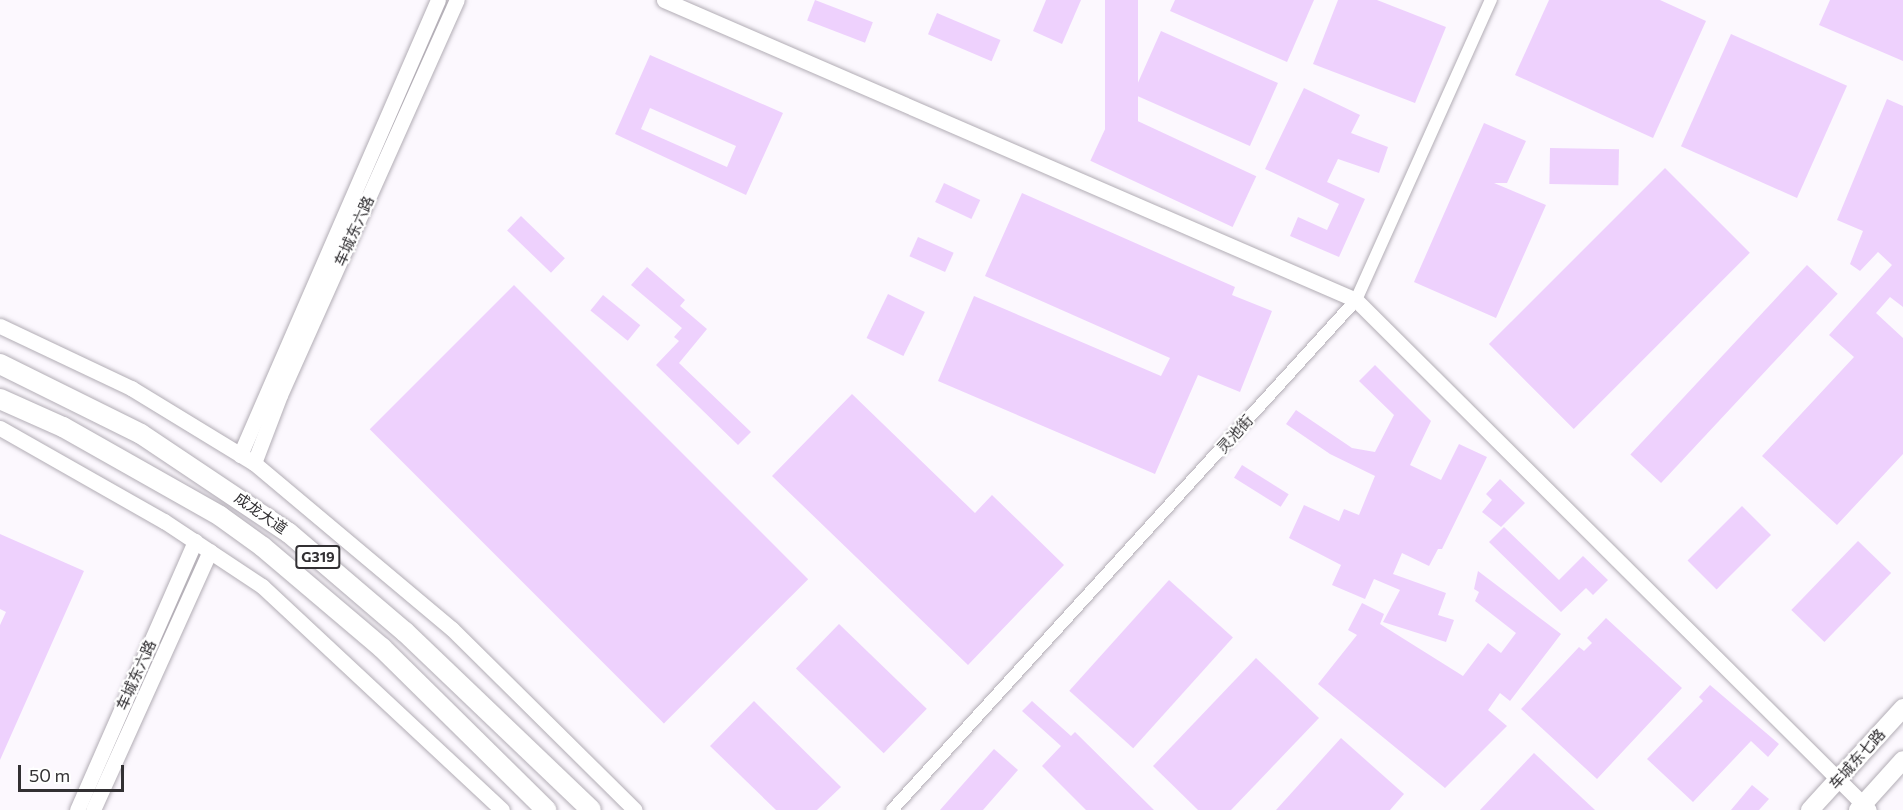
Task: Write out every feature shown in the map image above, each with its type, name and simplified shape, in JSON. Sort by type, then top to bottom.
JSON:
[{"type":"highway","name":"成龙大道","points":[[0,364],[141,434],[289,533],[405,632],[591,810]]},
{"type":"highway","name":"成龙大道","points":[[0,399],[63,427],[220,516],[263,547],[382,648],[546,810]]},
{"type":"main road","name":"车城东七路","points":[[1810,810],[1903,708]]},
{"type":"main road","points":[[1863,808],[1903,760]]},
{"type":"street","name":"车城东六路","points":[[247,459],[438,0]]},
{"type":"street","name":"车城东六路","points":[[247,459],[280,395],[457,0]]},
{"type":"street","points":[[664,0],[1356,300],[1839,778],[1863,808]]},
{"type":"street","name":"灵池街","points":[[891,810],[1356,300],[1491,0]]},
{"type":"street","points":[[0,326],[130,388],[247,459],[452,628],[635,810]]},
{"type":"street","points":[[0,428],[86,474],[195,541],[262,586],[502,810]]},
{"type":"street","name":"车城东六路","points":[[77,810],[195,541]]},
{"type":"street","name":"车城东六路","points":[[93,810],[210,551]]},
{"type":"building","points":[[815,0],[873,22],[865,43],[807,21]]},
{"type":"building","points":[[1046,0],[1081,0],[1062,44],[1033,31]]},
{"type":"building","points":[[1105,0],[1138,0],[1138,145],[1105,145]]},
{"type":"building","points":[[1175,0],[1314,0],[1287,62],[1170,11]]},
{"type":"building","points":[[1338,0],[1377,0],[1446,27],[1415,103],[1313,64]]},
{"type":"building","points":[[1549,0],[1660,0],[1706,21],[1653,138],[1515,75]]},
{"type":"building","points":[[1830,0],[1903,0],[1903,61],[1819,25]]},
{"type":"building","points":[[937,13],[1001,40],[992,61],[928,34]]},
{"type":"building","points":[[1161,31],[1278,83],[1250,146],[1133,94]]},
{"type":"building","points":[[1731,34],[1847,86],[1797,198],[1681,146]]},
{"type":"building","points":[[650,55],[783,113],[746,195],[615,134]],"holes":[[[650,108],[736,146],[727,167],[641,129]]]},
{"type":"building","points":[[1304,88],[1360,115],[1351,133],[1388,147],[1379,173],[1338,159],[1327,182],[1365,199],[1339,257],[1290,236],[1298,217],[1327,230],[1339,204],[1265,169]]},
{"type":"building","points":[[1887,99],[1903,106],[1903,307],[1890,297],[1876,313],[1903,338],[1903,454],[1837,525],[1762,456],[1854,357],[1829,335],[1892,265],[1878,252],[1860,271],[1850,264],[1863,231],[1837,220]]},
{"type":"building","points":[[1114,110],[1256,176],[1233,227],[1090,161]]},
{"type":"building","points":[[1484,123],[1526,141],[1507,183],[1494,183],[1546,205],[1496,318],[1414,282]]},
{"type":"building","points":[[1550,148],[1619,149],[1618,185],[1549,184]]},
{"type":"building","points":[[1665,168],[1750,253],[1574,429],[1489,344]]},
{"type":"building","points":[[944,183],[980,200],[971,219],[935,202]]},
{"type":"building","points":[[1022,193],[1235,287],[1232,295],[1272,311],[1240,392],[1198,375],[1155,474],[938,381],[974,296],[1161,376],[1170,358],[985,276]]},
{"type":"building","points":[[521,216],[565,258],[551,273],[507,230]]},
{"type":"building","points":[[918,237],[954,253],[945,272],[909,256]]},
{"type":"building","points":[[1807,265],[1838,294],[1661,483],[1630,454]]},
{"type":"building","points":[[647,267],[685,300],[680,306],[707,329],[679,363],[751,432],[738,445],[656,365],[679,341],[674,337],[682,328],[631,285]]},
{"type":"building","points":[[514,285],[808,579],[664,723],[370,429]]},
{"type":"building","points":[[888,294],[925,312],[903,356],[867,338]]},
{"type":"building","points":[[603,295],[640,325],[628,341],[590,311]]},
{"type":"building","points":[[1375,365],[1431,421],[1410,465],[1441,480],[1459,444],[1487,457],[1442,549],[1438,549],[1429,566],[1402,553],[1393,574],[1446,593],[1438,615],[1454,620],[1446,642],[1383,622],[1400,590],[1374,579],[1365,599],[1332,585],[1341,565],[1289,538],[1304,505],[1339,521],[1344,509],[1359,515],[1375,476],[1330,454],[1286,424],[1296,410],[1352,448],[1375,452],[1394,415],[1359,381]]},
{"type":"building","points":[[852,394],[975,513],[992,495],[1064,565],[968,665],[772,476]]},
{"type":"building","points":[[1242,465],[1289,494],[1281,507],[1234,478]]},
{"type":"building","points":[[1500,479],[1525,503],[1501,527],[1482,512],[1492,500],[1486,494]]},
{"type":"building","points":[[1742,506],[1771,535],[1717,589],[1688,560]]},
{"type":"building","points":[[1504,527],[1559,580],[1583,556],[1608,580],[1593,595],[1586,588],[1561,612],[1489,542]]},
{"type":"building","points":[[0,534],[84,571],[0,760],[0,625],[6,612],[0,609]]},
{"type":"building","points":[[1858,541],[1891,573],[1824,642],[1791,610]]},
{"type":"building","points":[[1478,571],[1561,634],[1510,701],[1500,693],[1488,710],[1507,726],[1445,788],[1318,684],[1357,635],[1348,630],[1362,603],[1384,614],[1380,624],[1463,676],[1488,643],[1501,653],[1516,633],[1475,601],[1479,592],[1474,589]]},
{"type":"building","points":[[1169,580],[1233,638],[1133,748],[1069,691]]},
{"type":"building","points":[[1606,618],[1682,688],[1597,779],[1521,709],[1579,647],[1584,651],[1592,643],[1587,638]]},
{"type":"building","points":[[839,624],[927,709],[884,753],[796,669]]},
{"type":"building","points":[[1256,658],[1319,718],[1231,810],[1198,810],[1153,766]]},
{"type":"building","points":[[1710,685],[1779,744],[1768,757],[1751,741],[1693,802],[1647,759],[1703,701],[1699,697]]},
{"type":"building","points":[[754,701],[841,787],[817,810],[776,810],[710,746]]},
{"type":"building","points":[[1032,701],[1071,736],[1075,732],[1154,810],[1086,810],[1042,766],[1061,746],[1022,711]]},
{"type":"building","points":[[1341,738],[1404,794],[1390,810],[1276,810]]},
{"type":"building","points":[[994,749],[1018,770],[983,810],[940,810]]},
{"type":"building","points":[[1534,753],[1595,810],[1480,810]]},
{"type":"building","points":[[1752,785],[1769,799],[1759,810],[1731,810]]}]
